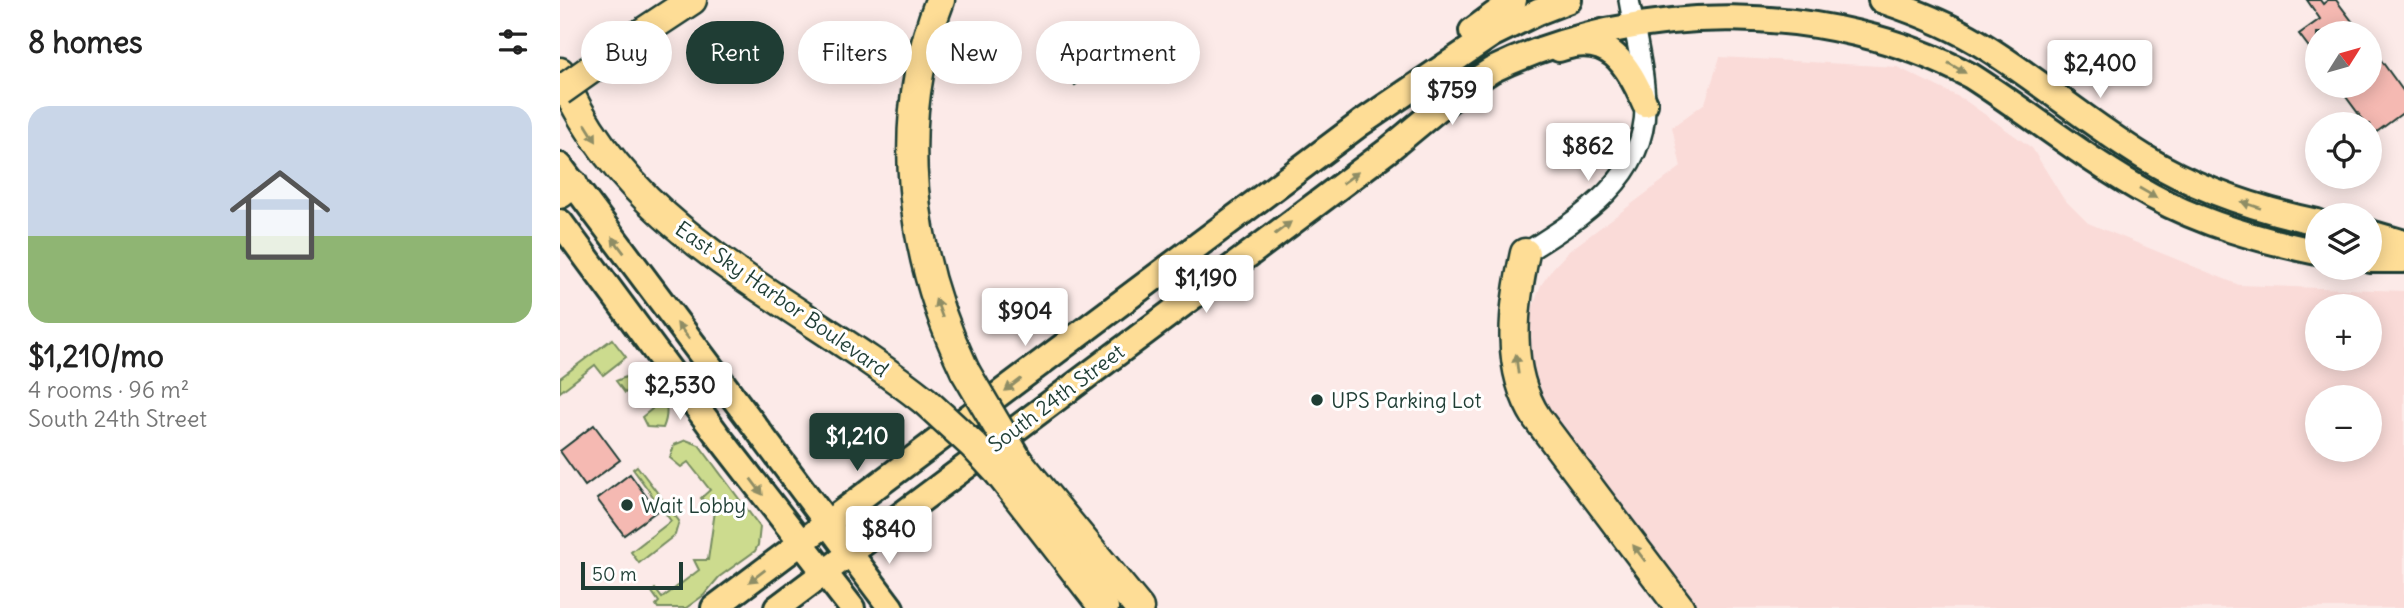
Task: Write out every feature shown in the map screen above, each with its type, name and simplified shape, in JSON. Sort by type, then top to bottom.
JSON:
[{"type":"highway","points":[[560,91],[692,0]]},
{"type":"highway","name":"East Sky Harbor Boulevard","points":[[940,0],[927,39],[917,88],[911,164],[916,220],[927,270],[946,326],[1009,467],[1079,575],[1104,608]]},
{"type":"highway","name":"East Sky Harbor Boulevard","points":[[560,72],[570,98],[599,145],[614,166],[652,205],[715,256],[874,362],[1009,467],[1067,533],[1124,608]]},
{"type":"highway","points":[[1525,253],[1516,295],[1515,342],[1517,371],[1526,398],[1537,418],[1680,608]]},
{"type":"highway","points":[[1009,467],[1139,608]]},
{"type":"highway","points":[[1079,575],[1097,608]]},
{"type":"main road","points":[[1361,123],[1397,86],[1514,0]]},
{"type":"main road","name":"South 24th Street","points":[[714,608],[1361,123],[1491,35],[1569,0]]},
{"type":"main road","points":[[1881,0],[1946,26],[1986,47],[2145,157],[2198,186],[2257,208],[2305,219]]},
{"type":"main road","name":"South 24th Street","points":[[777,608],[1387,151],[1442,105],[1501,65],[1630,8],[1738,5],[1766,7],[1813,15],[1898,38],[1972,76],[2096,162],[2153,196],[2207,221],[2258,238],[2305,249]]},
{"type":"main road","points":[[1387,151],[1518,68],[1573,44],[1592,45],[1619,58],[1633,75],[1645,104]]},
{"type":"main road","points":[[564,181],[891,608]]},
{"type":"main road","points":[[560,222],[852,608]]},
{"type":"main road","points":[[2382,232],[2404,232]]},
{"type":"main road","points":[[2382,236],[2404,243]]},
{"type":"main road","points":[[2382,260],[2404,260]]},
{"type":"main road","points":[[2382,262],[2404,267]]},
{"type":"street","points":[[1525,253],[1598,201],[1623,177],[1640,141],[1645,104],[1630,8]]},
{"type":"shaded area","points":[[1720,57],[1897,67],[1963,99],[2032,148],[2063,198],[2088,223],[2239,285],[2404,291],[2404,608],[1696,608],[1549,414],[1530,375],[1527,323],[1541,285],[1569,251],[1681,167],[1672,127],[1705,103]]},
{"type":"green space","points":[[612,339],[626,357],[603,375],[595,365],[560,392],[560,378]]},
{"type":"green space","points":[[633,374],[635,378],[652,385],[662,396],[666,411],[663,428],[647,427],[642,417],[652,409],[635,386],[625,393],[616,381]]},
{"type":"green space","points":[[686,440],[699,445],[760,527],[758,545],[755,551],[719,577],[704,595],[686,608],[658,608],[656,605],[659,602],[652,592],[655,589],[662,598],[699,570],[694,560],[708,560],[716,504],[701,498],[710,490],[688,462],[681,467],[670,458],[674,445]]},
{"type":"green space","points":[[637,466],[679,521],[675,535],[639,563],[631,552],[671,521],[633,469]]},
{"type":"building","points":[[2307,0],[2320,0],[2323,4],[2328,0],[2336,0],[2352,21],[2317,21],[2320,19]]},
{"type":"building","points":[[2305,30],[2305,42],[2299,34]]},
{"type":"building","points":[[2382,62],[2404,92],[2404,112],[2382,128],[2382,112],[2357,112],[2347,98],[2382,98]]},
{"type":"building","points":[[594,425],[620,460],[585,486],[560,451]]},
{"type":"building","name":"Wait Lobby","points":[[630,474],[657,511],[624,535],[597,499]]},
{"type":"place","name":"UPS Parking Lot","points":[[1317,400]]},
{"type":"place","name":"Wait Lobby","points":[[627,505]]}]
